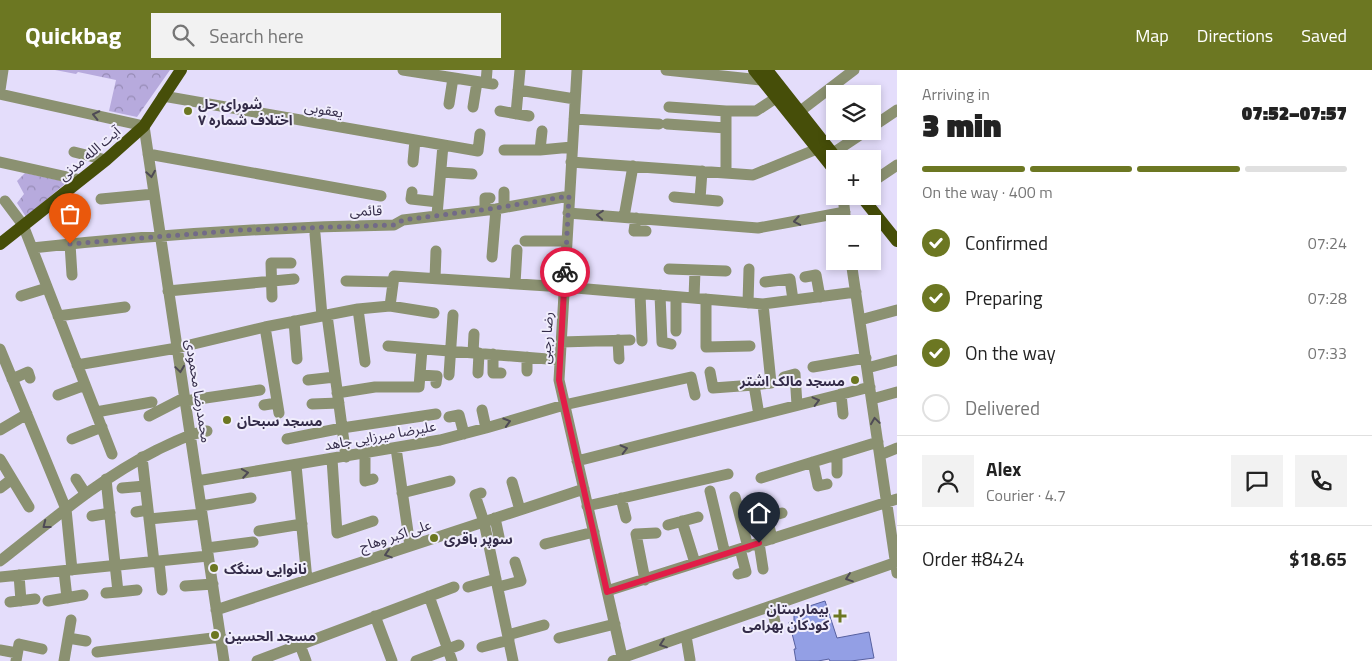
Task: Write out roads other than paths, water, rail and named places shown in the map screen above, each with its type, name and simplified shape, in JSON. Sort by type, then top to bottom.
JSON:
[{"type":"main road","name":"آیت الله مدنی","points":[[0,244],[106,160],[144,126],[182,70]]},
{"type":"main road","points":[[761,73],[776,98],[795,114],[817,149],[826,160]]},
{"type":"main road","points":[[761,73],[795,114],[829,150]]},
{"type":"main road","points":[[869,205],[895,234]]},
{"type":"street","points":[[0,90],[3,70]]},
{"type":"street","points":[[403,70],[461,76],[486,83]]},
{"type":"street","points":[[474,107],[486,83],[487,70]]},
{"type":"street","points":[[516,114],[520,70]]},
{"type":"street","name":"رضا رجبی","points":[[577,70],[559,380],[615,624],[620,660]]},
{"type":"street","points":[[666,70],[761,73]]},
{"type":"street","points":[[795,114],[854,70]]},
{"type":"street","points":[[449,104],[461,76]]},
{"type":"street","points":[[518,90],[575,99]]},
{"type":"street","points":[[0,94],[144,126]]},
{"type":"street","name":"یعقوبی","points":[[164,96],[478,151],[480,134]]},
{"type":"street","points":[[669,106],[726,111],[756,111],[776,98]]},
{"type":"street","points":[[881,121],[897,110]]},
{"type":"street","points":[[500,111],[529,116]]},
{"type":"street","points":[[726,111],[726,172]]},
{"type":"street","points":[[574,119],[726,128]]},
{"type":"street","name":"محمدرضا محمودی","points":[[144,126],[224,661]]},
{"type":"street","points":[[540,150],[542,131]]},
{"type":"street","points":[[413,162],[415,140]]},
{"type":"street","points":[[842,150],[855,140]]},
{"type":"street","points":[[437,215],[443,145]]},
{"type":"street","points":[[504,150],[540,150],[572,147]]},
{"type":"street","points":[[572,162],[753,174],[817,149]]},
{"type":"street","points":[[74,152],[106,160]]},
{"type":"street","points":[[148,154],[381,196]]},
{"type":"street","points":[[0,162],[81,180]]},
{"type":"street","points":[[881,176],[897,164]]},
{"type":"street","points":[[624,217],[633,166]]},
{"type":"street","points":[[700,199],[702,171]]},
{"type":"street","points":[[441,172],[472,174]]},
{"type":"street","points":[[412,192],[411,199],[438,202]]},
{"type":"street","points":[[492,257],[495,208],[504,192]]},
{"type":"street","points":[[101,199],[154,194]]},
{"type":"street","name":"قائمی","points":[[32,248],[160,235],[240,230],[394,225],[403,220],[569,196]]},
{"type":"street","points":[[674,196],[718,201]]},
{"type":"street","points":[[490,198],[484,198],[495,208]]},
{"type":"street","points":[[5,200],[23,225],[112,454]]},
{"type":"street","points":[[568,213],[758,228],[826,220]]},
{"type":"street","points":[[636,218],[634,232],[646,232]]},
{"type":"street","points":[[315,234],[324,315],[346,457]]},
{"type":"street","points":[[525,240],[567,241]]},
{"type":"street","points":[[70,244],[72,275]]},
{"type":"street","points":[[515,284],[517,250]]},
{"type":"street","points":[[435,279],[436,251]]},
{"type":"street","points":[[272,297],[271,263],[291,263]]},
{"type":"street","points":[[669,269],[726,271]]},
{"type":"street","points":[[748,303],[749,269]]},
{"type":"street","points":[[695,270],[706,347],[750,346]]},
{"type":"street","points":[[620,660],[772,606],[896,566],[892,500],[880,455],[852,270]]},
{"type":"street","points":[[805,277],[816,275],[820,296]]},
{"type":"street","points":[[168,291],[294,279]]},
{"type":"street","points":[[390,306],[394,279]]},
{"type":"street","points":[[346,281],[435,279],[564,287],[762,304],[856,292]]},
{"type":"street","points":[[765,282],[790,279],[793,300]]},
{"type":"street","points":[[21,296],[47,288]]},
{"type":"street","points":[[640,294],[642,340]]},
{"type":"street","points":[[660,295],[662,342],[671,344]]},
{"type":"street","points":[[676,297],[676,331]]},
{"type":"street","points":[[710,372],[713,388],[771,383],[762,304]]},
{"type":"street","points":[[77,365],[177,348],[265,327],[358,309],[390,306],[434,313]]},
{"type":"street","points":[[58,316],[125,307]]},
{"type":"street","points":[[358,309],[365,362]]},
{"type":"street","points":[[860,320],[897,310]]},
{"type":"street","points":[[449,374],[453,315]]},
{"type":"street","points":[[294,321],[297,359]]},
{"type":"street","points":[[264,405],[278,408],[265,327]]},
{"type":"street","points":[[474,334],[478,373]]},
{"type":"street","points":[[561,342],[624,340],[619,359]]},
{"type":"street","points":[[388,346],[560,360]]},
{"type":"street","points":[[0,349],[66,509],[67,598]]},
{"type":"street","points":[[312,404],[375,387],[408,392],[419,387],[422,349]]},
{"type":"street","points":[[493,354],[493,372],[501,373]]},
{"type":"street","points":[[527,357],[527,372]]},
{"type":"street","points":[[813,366],[897,360]]},
{"type":"street","points":[[12,379],[28,372],[30,378]]},
{"type":"street","points":[[784,377],[795,374],[797,406]]},
{"type":"street","points":[[420,375],[436,376],[436,383]]},
{"type":"street","points":[[308,380],[335,377]]},
{"type":"street","name":"علیرضا میرزایی جاهد","points":[[197,481],[396,448],[441,446],[464,434],[564,405],[691,377],[695,395]]},
{"type":"street","points":[[58,395],[85,385]]},
{"type":"street","points":[[754,385],[759,415]]},
{"type":"street","points":[[577,461],[870,387]]},
{"type":"street","points":[[149,416],[184,400],[260,390]]},
{"type":"street","points":[[872,400],[897,392]]},
{"type":"street","points":[[841,394],[843,414]]},
{"type":"street","points":[[96,412],[152,402]]},
{"type":"street","points":[[482,410],[486,428]]},
{"type":"street","points":[[0,430],[27,414]]},
{"type":"street","points":[[287,440],[342,428],[436,414]]},
{"type":"street","points":[[449,417],[459,415],[464,434]]},
{"type":"street","points":[[72,439],[102,427]]},
{"type":"street","points":[[1,558],[106,479],[142,457],[190,434],[207,431]]},
{"type":"street","points":[[761,478],[878,442]]},
{"type":"street","points":[[396,448],[410,546]]},
{"type":"street","points":[[880,455],[897,448]]},
{"type":"street","points":[[365,454],[365,481],[373,479]]},
{"type":"street","points":[[837,455],[837,473]]},
{"type":"street","points":[[142,457],[147,523],[161,590]]},
{"type":"street","points":[[0,459],[29,507]]},
{"type":"street","points":[[332,459],[337,533],[373,521]]},
{"type":"street","points":[[812,462],[818,486],[826,484]]},
{"type":"street","points":[[296,465],[307,580]]},
{"type":"street","points":[[587,506],[728,474]]},
{"type":"street","points":[[0,488],[12,479]]},
{"type":"street","points":[[76,479],[85,493]]},
{"type":"street","points":[[106,479],[118,592]]},
{"type":"street","points":[[402,493],[450,481]]},
{"type":"street","points":[[512,482],[520,510]]},
{"type":"street","points":[[122,488],[145,486]]},
{"type":"street","name":"علی اکبر وهاج","points":[[216,610],[584,489]]},
{"type":"street","points":[[710,491],[725,554]]},
{"type":"street","points":[[482,493],[475,495],[500,537]]},
{"type":"street","points":[[735,496],[749,546],[763,569]]},
{"type":"street","points":[[147,523],[251,498]]},
{"type":"street","points":[[621,498],[626,518]]},
{"type":"street","points":[[607,592],[892,500]]},
{"type":"street","points":[[136,512],[147,523]]},
{"type":"street","points":[[92,516],[110,513]]},
{"type":"street","points":[[772,539],[767,517],[782,513]]},
{"type":"street","points":[[668,525],[698,517]]},
{"type":"street","points":[[489,520],[497,583],[513,661]]},
{"type":"street","points":[[682,521],[695,564]]},
{"type":"street","points":[[0,577],[115,566],[208,552],[302,524]]},
{"type":"street","points":[[546,544],[594,532]]},
{"type":"street","points":[[645,580],[636,534],[656,533]]},
{"type":"street","points":[[738,574],[746,572],[749,546]]},
{"type":"street","points":[[468,587],[497,583],[522,585],[516,562]]},
{"type":"street","points":[[19,575],[16,602],[34,599]]},
{"type":"street","points":[[184,586],[212,584]]},
{"type":"street","points":[[258,661],[454,587]]},
{"type":"street","points":[[106,593],[137,590]]},
{"type":"street","points":[[48,601],[83,595]]},
{"type":"street","points":[[429,596],[450,655]]},
{"type":"street","points":[[772,606],[776,628]]},
{"type":"street","points":[[375,616],[392,661]]},
{"type":"street","points":[[64,661],[71,620]]},
{"type":"street","points":[[559,638],[615,624]]},
{"type":"street","points":[[482,647],[544,625]]},
{"type":"street","points":[[686,636],[690,660]]},
{"type":"street","points":[[97,652],[221,637]]},
{"type":"street","points":[[68,638],[86,641]]},
{"type":"street","points":[[0,650],[16,657],[19,644],[42,649]]},
{"type":"street","points":[[300,645],[306,661]]},
{"type":"street","points":[[416,661],[450,655],[459,645]]},
{"type":"street","points":[[116,649],[118,661]]},
{"type":"place","name":"شورای حل اختلاف شماره ۷","points":[[188,111]]},
{"type":"place","name":"مسجد مالک اشتر","points":[[855,380]]},
{"type":"place","name":"مسجد سبحان","points":[[227,420]]},
{"type":"place","name":"سوپر باقری","points":[[434,538]]},
{"type":"place","name":"نانوایی سنگک","points":[[214,568]]},
{"type":"place","name":"بیمارستان کودکان بهرامی","points":[[840,616]]},
{"type":"place","name":"مسجد الحسین","points":[[215,635]]}]
